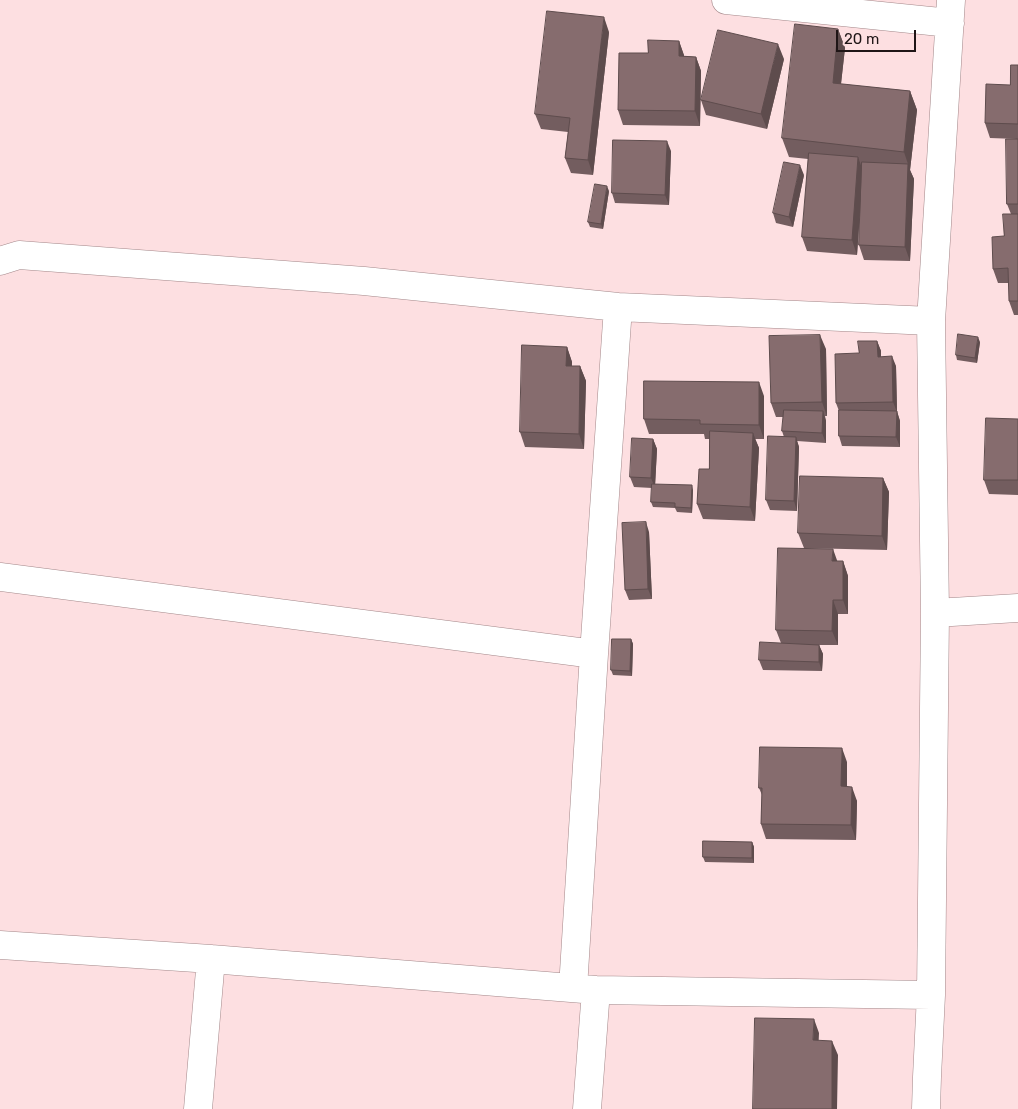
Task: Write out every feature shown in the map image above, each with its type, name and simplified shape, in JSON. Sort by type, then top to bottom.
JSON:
[{"type":"street","points":[[726,0],[951,12],[930,321],[936,613],[930,994],[926,1109]]},
{"type":"street","points":[[0,261],[19,255],[364,281],[618,307],[930,321]]},
{"type":"street","points":[[587,1109],[585,989],[594,654],[618,307]]},
{"type":"street","points":[[0,577],[594,654]]},
{"type":"street","points":[[936,613],[1018,608]]},
{"type":"street","points":[[0,945],[212,959],[585,989],[930,994]]},
{"type":"street","points":[[198,1109],[212,959]]},
{"type":"building","points":[[547,11],[604,17],[588,160],[565,158],[570,118],[535,114]]},
{"type":"building","points":[[795,24],[838,29],[833,83],[910,91],[904,152],[782,138]]},
{"type":"building","points":[[718,30],[778,44],[761,114],[701,100]]},
{"type":"building","points":[[648,40],[679,41],[679,56],[696,57],[695,111],[618,110],[619,53],[648,53]]},
{"type":"building","points":[[1011,65],[1018,65],[1018,124],[985,123],[986,84],[1010,85]]},
{"type":"building","points":[[1006,139],[1018,139],[1018,204],[1007,204]]},
{"type":"building","points":[[613,140],[667,141],[665,195],[612,193]]},
{"type":"building","points":[[809,153],[858,157],[852,240],[802,237]]},
{"type":"building","points":[[784,162],[800,165],[789,217],[773,213]]},
{"type":"building","points":[[862,162],[908,164],[905,247],[859,245]]},
{"type":"building","points":[[595,184],[607,186],[601,224],[588,222]]},
{"type":"building","points":[[1003,214],[1018,214],[1018,301],[1009,301],[1008,268],[993,269],[992,237],[1004,236]]},
{"type":"building","points":[[958,334],[978,337],[975,358],[956,355]]},
{"type":"building","points":[[820,335],[822,402],[771,403],[769,336]]},
{"type":"building","points":[[858,341],[877,341],[878,357],[892,356],[893,402],[836,403],[835,354],[859,353]]},
{"type":"building","points":[[522,345],[567,347],[566,366],[580,366],[579,434],[520,432]]},
{"type":"building","points":[[644,381],[759,382],[759,425],[700,424],[700,420],[644,419]]},
{"type":"building","points":[[784,410],[823,411],[822,433],[782,431]]},
{"type":"building","points":[[839,410],[897,411],[896,437],[839,436]]},
{"type":"building","points":[[986,418],[1018,419],[1018,480],[984,480]]},
{"type":"building","points":[[710,431],[753,433],[750,507],[697,504],[699,469],[709,469]]},
{"type":"building","points":[[768,436],[796,437],[794,501],[766,500]]},
{"type":"building","points":[[632,438],[653,439],[651,478],[630,477]]},
{"type":"building","points":[[800,476],[883,478],[882,536],[798,533]]},
{"type":"building","points":[[652,484],[692,485],[691,508],[675,507],[675,503],[651,502]]},
{"type":"building","points":[[646,522],[648,589],[625,590],[622,523]]},
{"type":"building","points":[[778,548],[833,549],[832,561],[843,561],[843,600],[833,600],[832,631],[776,630]]},
{"type":"building","points":[[612,639],[631,639],[630,671],[611,670]]},
{"type":"building","points":[[760,642],[819,645],[819,662],[759,660]]},
{"type":"building","points":[[760,747],[842,748],[841,786],[852,787],[851,825],[761,824],[762,788],[759,788]]},
{"type":"building","points":[[703,841],[752,842],[752,858],[703,857]]},
{"type":"building","points":[[755,1018],[814,1019],[813,1040],[832,1041],[832,1109],[753,1109]]}]
